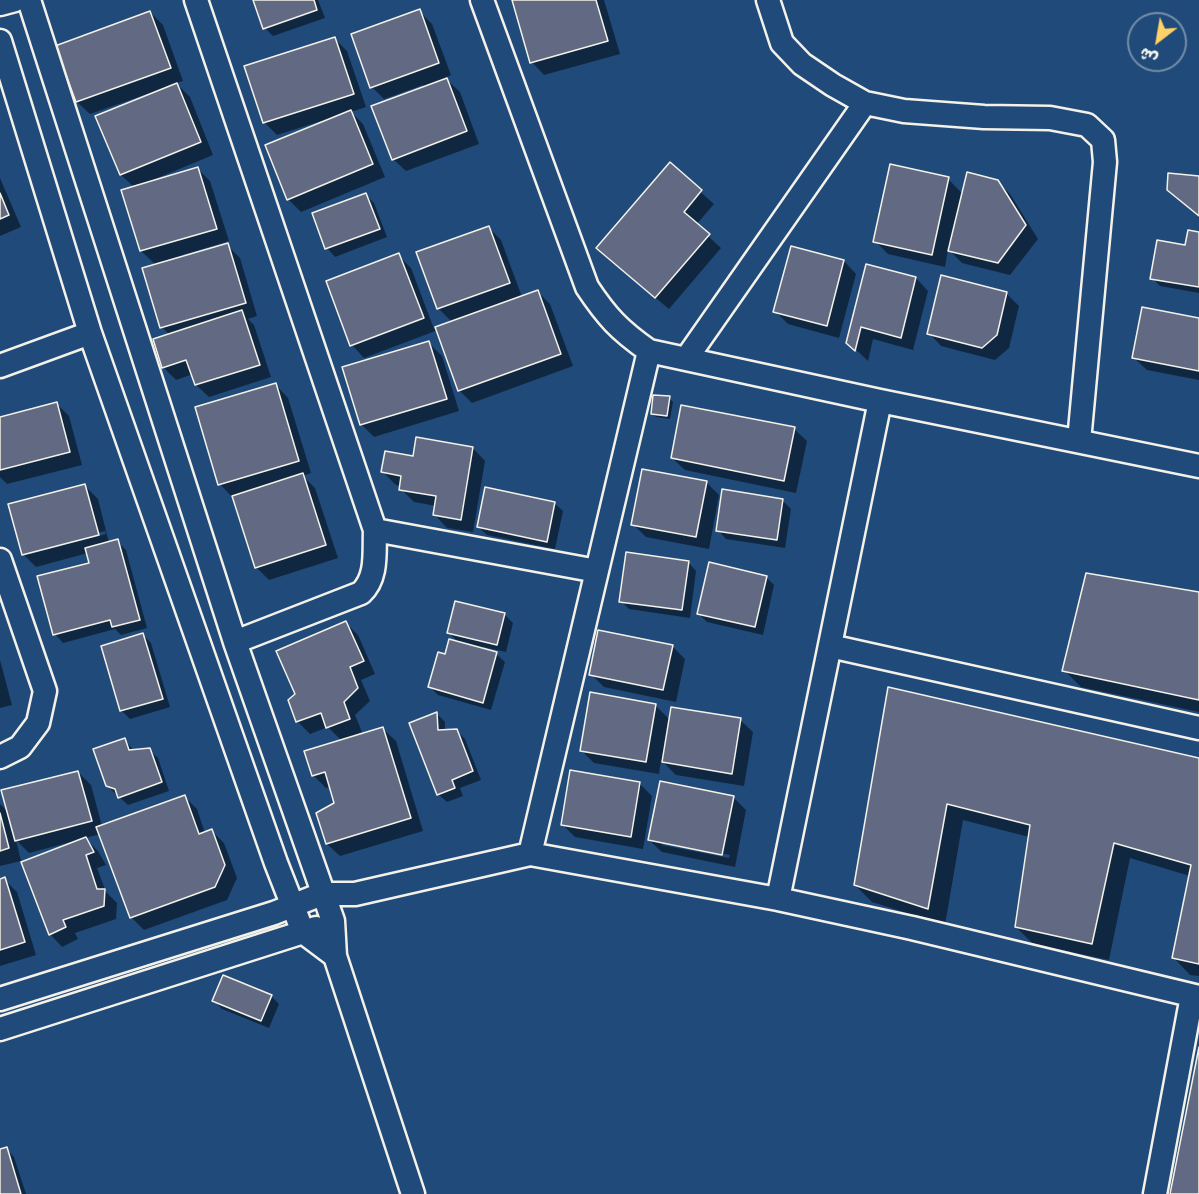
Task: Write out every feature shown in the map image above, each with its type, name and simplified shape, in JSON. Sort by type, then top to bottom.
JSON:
[{"type":"street","points":[[0,4],[15,0]]},
{"type":"street","points":[[29,0],[235,642],[333,921],[335,956],[413,1194]]},
{"type":"street","points":[[195,0],[375,530],[373,577],[361,593],[235,642]]},
{"type":"street","points":[[482,0],[587,287],[612,321],[649,351],[1199,466]]},
{"type":"street","points":[[768,0],[782,44],[802,64],[832,85],[865,103],[903,111],[984,117],[1050,118],[1087,125],[1103,140],[1105,162],[1079,441]]},
{"type":"street","points":[[0,41],[90,333],[292,906],[303,932],[335,956]]},
{"type":"street","points":[[686,359],[865,103]]},
{"type":"street","points":[[0,366],[90,333]]},
{"type":"street","points":[[530,854],[649,351]]},
{"type":"street","points":[[778,899],[880,401]]},
{"type":"street","points":[[375,530],[597,571]]},
{"type":"street","points":[[0,560],[45,691],[38,723],[20,747],[0,758]]},
{"type":"street","points":[[830,646],[1199,728]]},
{"type":"street","points":[[0,999],[292,906],[322,894],[355,894],[530,854],[778,899],[912,928],[1196,997],[1155,1194]]},
{"type":"street","points":[[0,1029],[333,921],[355,894]]},
{"type":"building","points":[[253,0],[314,0],[317,10],[263,29]]},
{"type":"building","points":[[512,0],[596,0],[608,41],[530,63]]},
{"type":"building","points":[[420,9],[439,63],[370,88],[351,34]]},
{"type":"building","points":[[150,11],[171,68],[76,102],[55,46]]},
{"type":"building","points":[[335,37],[354,94],[263,123],[244,66]]},
{"type":"building","points":[[447,78],[467,131],[392,160],[371,106]]},
{"type":"building","points":[[177,83],[201,142],[120,175],[95,116]]},
{"type":"building","points":[[351,110],[373,164],[287,200],[265,145]]},
{"type":"building","points":[[670,162],[702,190],[684,212],[710,234],[655,298],[596,248]]},
{"type":"building","points":[[890,164],[949,177],[932,255],[873,242]]},
{"type":"building","points":[[198,167],[217,229],[140,251],[121,190]]},
{"type":"building","points":[[967,172],[998,180],[1026,225],[998,263],[948,251]]},
{"type":"building","points":[[1168,173],[1199,176],[1199,216],[1167,190]]},
{"type":"building","points":[[0,193],[9,215],[0,219]]},
{"type":"building","points":[[366,193],[380,229],[325,249],[312,213]]},
{"type":"building","points":[[489,226],[510,283],[437,309],[416,252]]},
{"type":"building","points":[[1188,230],[1199,232],[1199,287],[1150,279],[1157,240],[1185,245]]},
{"type":"building","points":[[228,243],[246,303],[160,328],[142,268]]},
{"type":"building","points":[[791,246],[844,260],[827,326],[773,312]]},
{"type":"building","points":[[399,253],[424,318],[350,346],[326,281]]},
{"type":"building","points":[[866,264],[916,277],[901,338],[861,327],[855,351],[846,343]]},
{"type":"building","points":[[941,275],[1007,292],[997,335],[982,348],[927,334]]},
{"type":"building","points":[[538,290],[561,354],[458,391],[435,327]]},
{"type":"building","points":[[1142,307],[1199,318],[1199,371],[1132,358]]},
{"type":"building","points":[[242,310],[260,365],[195,385],[186,360],[162,368],[153,339]]},
{"type":"building","points":[[429,341],[447,399],[360,425],[342,367]]},
{"type":"building","points":[[276,383],[299,461],[218,485],[195,407]]},
{"type":"building","points":[[653,395],[670,396],[667,416],[651,414]]},
{"type":"building","points":[[57,402],[70,452],[0,470],[0,417]]},
{"type":"building","points":[[681,405],[795,427],[784,481],[671,458]]},
{"type":"building","points":[[416,437],[473,447],[461,520],[433,515],[436,496],[399,490],[401,476],[381,472],[385,451],[413,456]]},
{"type":"building","points":[[642,469],[707,481],[696,537],[631,525]]},
{"type":"building","points":[[303,473],[326,545],[255,568],[232,496]]},
{"type":"building","points":[[85,484],[99,535],[22,555],[8,504]]},
{"type":"building","points":[[485,487],[555,502],[547,542],[477,527]]},
{"type":"building","points":[[722,489],[783,499],[777,540],[716,531]]},
{"type":"building","points":[[118,539],[140,620],[112,627],[110,620],[53,635],[37,576],[89,563],[85,548]]},
{"type":"building","points":[[626,552],[689,561],[682,610],[619,602]]},
{"type":"building","points":[[709,562],[767,576],[755,627],[697,614]]},
{"type":"building","points":[[1086,573],[1199,592],[1199,700],[1062,671]]},
{"type":"building","points":[[455,601],[505,613],[497,645],[447,633]]},
{"type":"building","points":[[346,621],[364,661],[350,667],[358,688],[344,702],[350,719],[326,728],[321,713],[296,722],[288,700],[295,694],[276,651]]},
{"type":"building","points":[[598,630],[673,645],[663,690],[589,675]]},
{"type":"building","points":[[143,633],[163,699],[120,711],[101,646]]},
{"type":"building","points":[[449,639],[497,652],[483,703],[428,687],[438,652],[445,654]]},
{"type":"building","points":[[888,687],[1199,758],[1199,964],[1172,958],[1191,865],[1114,843],[1092,944],[1015,927],[1030,825],[947,804],[928,909],[854,885]]},
{"type":"building","points":[[590,692],[656,704],[646,762],[580,751]]},
{"type":"building","points":[[671,707],[741,718],[732,774],[662,762]]},
{"type":"building","points":[[437,712],[438,730],[457,729],[473,771],[452,780],[455,788],[437,795],[409,723]]},
{"type":"building","points":[[383,727],[411,818],[326,844],[316,813],[334,803],[325,772],[312,776],[304,751]]},
{"type":"building","points":[[125,738],[129,750],[150,748],[162,782],[118,798],[115,789],[106,786],[93,749]]},
{"type":"building","points":[[570,770],[640,782],[631,837],[561,825]]},
{"type":"building","points":[[78,771],[92,821],[15,841],[1,790]]},
{"type":"building","points":[[660,781],[734,796],[722,855],[648,840]]},
{"type":"building","points":[[185,795],[199,834],[212,829],[225,865],[215,887],[130,918],[96,827]]},
{"type":"building","points":[[0,813],[9,848],[0,851]]},
{"type":"building","points":[[86,837],[94,852],[86,855],[97,889],[105,889],[104,906],[63,920],[66,927],[49,935],[21,862]]},
{"type":"building","points":[[5,877],[25,942],[0,950],[0,879]]},
{"type":"building","points":[[223,975],[272,995],[261,1021],[212,1001]]},
{"type":"building","points":[[1199,1047],[1199,1194],[1170,1194]]},
{"type":"building","points":[[7,1147],[21,1194],[0,1194],[0,1149]]}]
